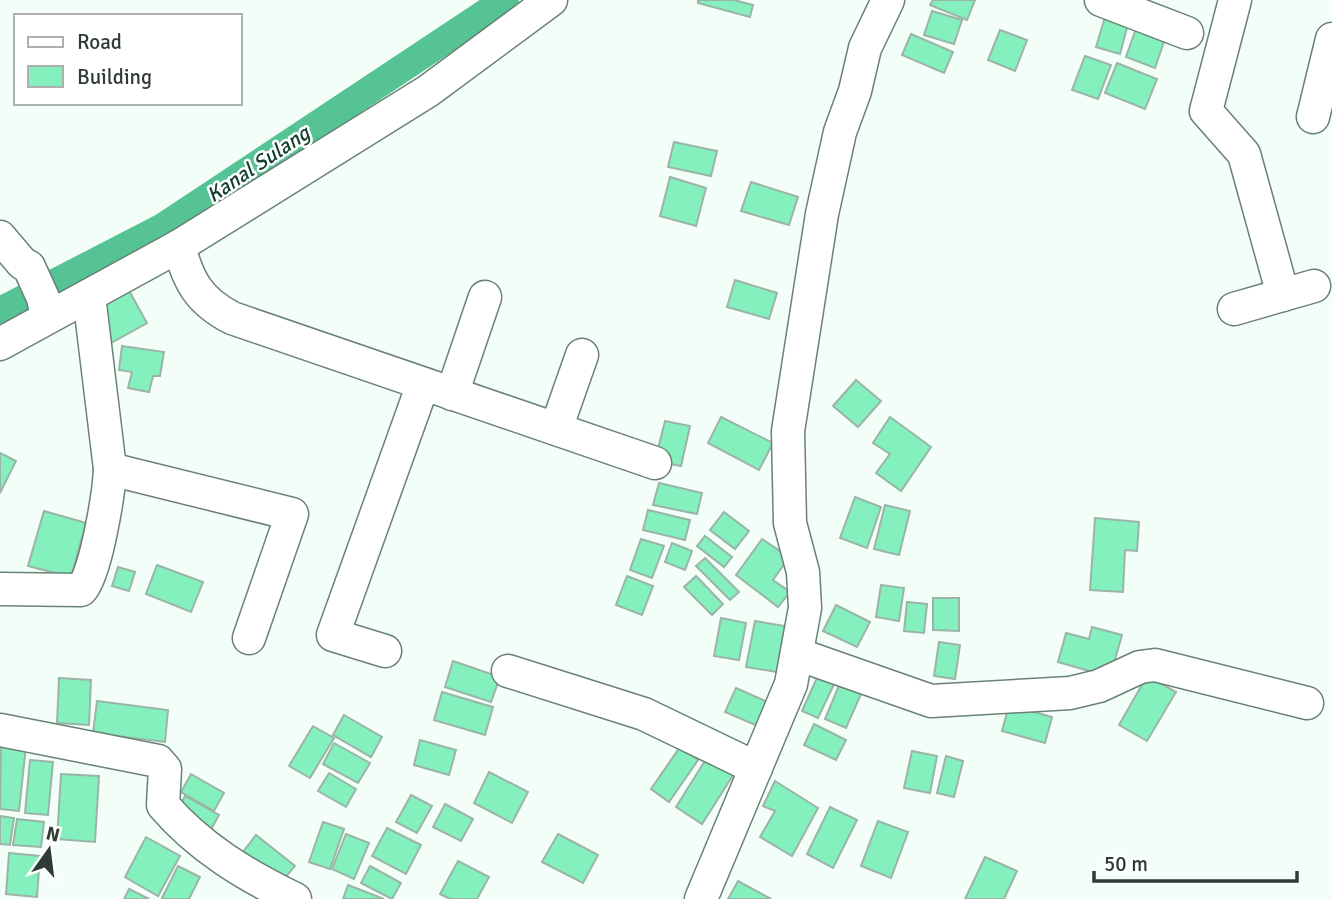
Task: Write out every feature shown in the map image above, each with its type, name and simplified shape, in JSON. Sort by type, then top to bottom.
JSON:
[{"type":"street","points":[[0,344],[45,308],[89,296],[179,246],[428,90],[551,0]]},
{"type":"street","points":[[701,899],[791,684],[805,608],[803,572],[790,523],[789,431],[822,214],[840,132],[855,91],[865,48],[888,0]]},
{"type":"street","points":[[1101,0],[1187,33]]},
{"type":"street","points":[[1235,0],[1206,111],[1244,154],[1283,295]]},
{"type":"street","points":[[1312,117],[1332,39]]},
{"type":"street","points":[[0,237],[22,263],[29,267],[45,308]]},
{"type":"street","points":[[179,246],[186,274],[216,310],[258,328],[655,463]]},
{"type":"street","points":[[1234,309],[1314,286]]},
{"type":"street","points":[[0,589],[73,591],[81,590],[85,585],[109,493],[110,469],[89,296]]},
{"type":"street","points":[[386,651],[333,635],[438,389],[485,297]]},
{"type":"street","points":[[556,429],[582,355]]},
{"type":"street","points":[[110,469],[292,514],[248,638]]},
{"type":"street","points":[[797,654],[931,701],[1070,693],[1100,686],[1140,667],[1155,665],[1307,703]]},
{"type":"street","points":[[508,671],[644,714],[757,768]]},
{"type":"street","points":[[0,730],[158,761],[164,769],[163,805],[177,821],[217,855],[251,878],[295,899]]},
{"type":"building","points":[[698,0],[734,0],[753,5],[750,17],[698,3]]},
{"type":"building","points":[[933,0],[975,0],[967,20],[930,5]]},
{"type":"building","points":[[932,11],[962,20],[954,44],[924,35]]},
{"type":"building","points":[[1105,17],[1128,24],[1120,54],[1096,47]]},
{"type":"building","points":[[1139,20],[1168,30],[1155,68],[1126,57]]},
{"type":"building","points":[[1000,30],[1027,40],[1015,71],[988,60]]},
{"type":"building","points":[[911,34],[953,52],[944,73],[902,55]]},
{"type":"building","points":[[1085,56],[1111,65],[1098,99],[1072,90]]},
{"type":"building","points":[[1117,63],[1157,79],[1145,109],[1105,93]]},
{"type":"building","points":[[674,142],[717,151],[711,176],[668,167]]},
{"type":"building","points":[[670,177],[706,188],[696,226],[660,216]]},
{"type":"building","points":[[751,182],[798,197],[789,225],[741,211]]},
{"type":"building","points":[[735,280],[777,293],[769,319],[727,307]]},
{"type":"building","points":[[127,287],[147,323],[111,343],[91,306]]},
{"type":"building","points":[[122,346],[164,352],[160,376],[153,376],[149,392],[128,388],[132,372],[119,370]]},
{"type":"building","points":[[856,380],[881,401],[858,427],[833,406]]},
{"type":"building","points":[[721,417],[773,443],[759,470],[708,443]]},
{"type":"building","points":[[890,417],[931,447],[901,491],[876,473],[890,454],[873,443]]},
{"type":"building","points":[[665,421],[690,426],[681,466],[655,461]]},
{"type":"building","points":[[0,453],[16,461],[0,493]]},
{"type":"building","points":[[659,483],[702,493],[697,514],[653,505]]},
{"type":"building","points":[[855,497],[881,507],[867,548],[840,538]]},
{"type":"building","points":[[885,505],[910,511],[899,555],[874,549]]},
{"type":"building","points":[[648,510],[690,520],[685,540],[643,530]]},
{"type":"building","points":[[44,511],[86,523],[71,577],[28,566]]},
{"type":"building","points":[[724,512],[749,531],[735,549],[710,530]]},
{"type":"building","points":[[1095,518],[1139,522],[1137,551],[1125,550],[1123,592],[1090,590]]},
{"type":"building","points":[[705,536],[732,557],[724,567],[697,546]]},
{"type":"building","points":[[641,539],[664,546],[652,578],[630,570]]},
{"type":"building","points":[[762,539],[789,557],[773,580],[790,592],[778,607],[736,575]]},
{"type":"building","points":[[672,543],[692,551],[685,570],[665,562]]},
{"type":"building","points":[[705,558],[739,592],[730,600],[696,566]]},
{"type":"building","points":[[157,565],[203,582],[191,612],[146,594]]},
{"type":"building","points":[[118,567],[135,572],[129,591],[112,586]]},
{"type":"building","points":[[627,576],[653,586],[642,615],[616,605]]},
{"type":"building","points":[[696,576],[723,604],[712,615],[684,587]]},
{"type":"building","points":[[881,585],[904,588],[899,621],[876,617]]},
{"type":"building","points":[[933,598],[959,598],[959,631],[933,630]]},
{"type":"building","points":[[907,602],[927,604],[924,633],[904,631]]},
{"type":"building","points":[[836,605],[870,622],[857,647],[823,631]]},
{"type":"building","points":[[721,618],[746,623],[739,660],[714,656]]},
{"type":"building","points":[[755,621],[785,626],[777,672],[746,667]]},
{"type":"building","points":[[1092,627],[1122,635],[1110,677],[1058,662],[1066,633],[1089,639]]},
{"type":"building","points":[[939,642],[960,645],[955,679],[934,676]]},
{"type":"building","points":[[453,661],[500,677],[491,702],[445,687]]},
{"type":"building","points":[[820,671],[837,678],[818,718],[802,711]]},
{"type":"building","points":[[843,676],[865,685],[846,728],[825,719]]},
{"type":"building","points":[[1147,676],[1176,692],[1147,741],[1119,725]]},
{"type":"building","points":[[59,678],[91,680],[89,725],[57,723]]},
{"type":"building","points":[[736,688],[770,703],[760,727],[725,712]]},
{"type":"building","points":[[442,692],[493,707],[485,735],[434,720]]},
{"type":"building","points":[[97,701],[168,710],[165,742],[93,733]]},
{"type":"building","points":[[1009,705],[1052,717],[1045,743],[1002,731]]},
{"type":"building","points":[[344,715],[382,737],[371,757],[333,735]]},
{"type":"building","points":[[814,724],[846,740],[836,760],[804,745]]},
{"type":"building","points":[[313,726],[334,738],[310,778],[289,766]]},
{"type":"building","points":[[420,740],[456,750],[449,775],[414,765]]},
{"type":"building","points":[[1,743],[26,746],[19,811],[0,809]]},
{"type":"building","points":[[334,743],[370,763],[358,783],[323,764]]},
{"type":"building","points":[[680,747],[698,760],[669,802],[651,789]]},
{"type":"building","points":[[912,751],[937,756],[930,793],[904,788]]},
{"type":"building","points":[[708,756],[735,772],[702,824],[676,807]]},
{"type":"building","points":[[946,756],[963,761],[954,797],[937,793]]},
{"type":"building","points":[[30,760],[53,762],[48,815],[25,813]]},
{"type":"building","points":[[489,772],[528,792],[512,823],[474,803]]},
{"type":"building","points":[[329,773],[356,789],[346,807],[318,791]]},
{"type":"building","points":[[61,774],[99,776],[95,842],[57,839]]},
{"type":"building","points":[[191,774],[224,793],[214,811],[181,792]]},
{"type":"building","points":[[775,781],[818,808],[792,856],[760,837],[775,811],[763,806]]},
{"type":"building","points":[[411,795],[432,806],[417,833],[396,822]]},
{"type":"building","points":[[185,796],[219,815],[209,833],[175,814]]},
{"type":"building","points":[[445,804],[473,819],[461,841],[433,827]]},
{"type":"building","points":[[830,807],[857,820],[833,868],[807,854]]},
{"type":"building","points":[[0,816],[14,818],[10,845],[0,844]]},
{"type":"building","points":[[17,819],[44,822],[41,847],[13,845]]},
{"type":"building","points":[[878,821],[908,832],[891,878],[861,866]]},
{"type":"building","points":[[323,822],[344,829],[330,869],[309,862]]},
{"type":"building","points":[[387,828],[421,845],[406,874],[372,856]]},
{"type":"building","points":[[346,834],[369,843],[354,879],[332,869]]},
{"type":"building","points":[[558,834],[598,855],[583,883],[542,862]]},
{"type":"building","points":[[256,835],[295,866],[277,887],[239,857]]},
{"type":"building","points":[[146,837],[180,856],[158,896],[125,877]]},
{"type":"building","points":[[9,853],[40,856],[37,897],[6,894]]},
{"type":"building","points":[[985,857],[1017,871],[1004,899],[965,899]]},
{"type":"building","points":[[458,861],[489,877],[477,899],[450,899],[440,894]]},
{"type":"building","points":[[178,866],[200,877],[189,899],[162,898]]},
{"type":"building","points":[[370,866],[401,883],[392,899],[361,883]]},
{"type":"building","points":[[738,881],[771,899],[728,899]]},
{"type":"building","points":[[348,885],[384,899],[343,899]]},
{"type":"building","points":[[129,889],[149,899],[124,899]]},
{"type":"waterway","name":"Kanal Sulang","points":[[0,311],[163,227],[505,0]]}]
